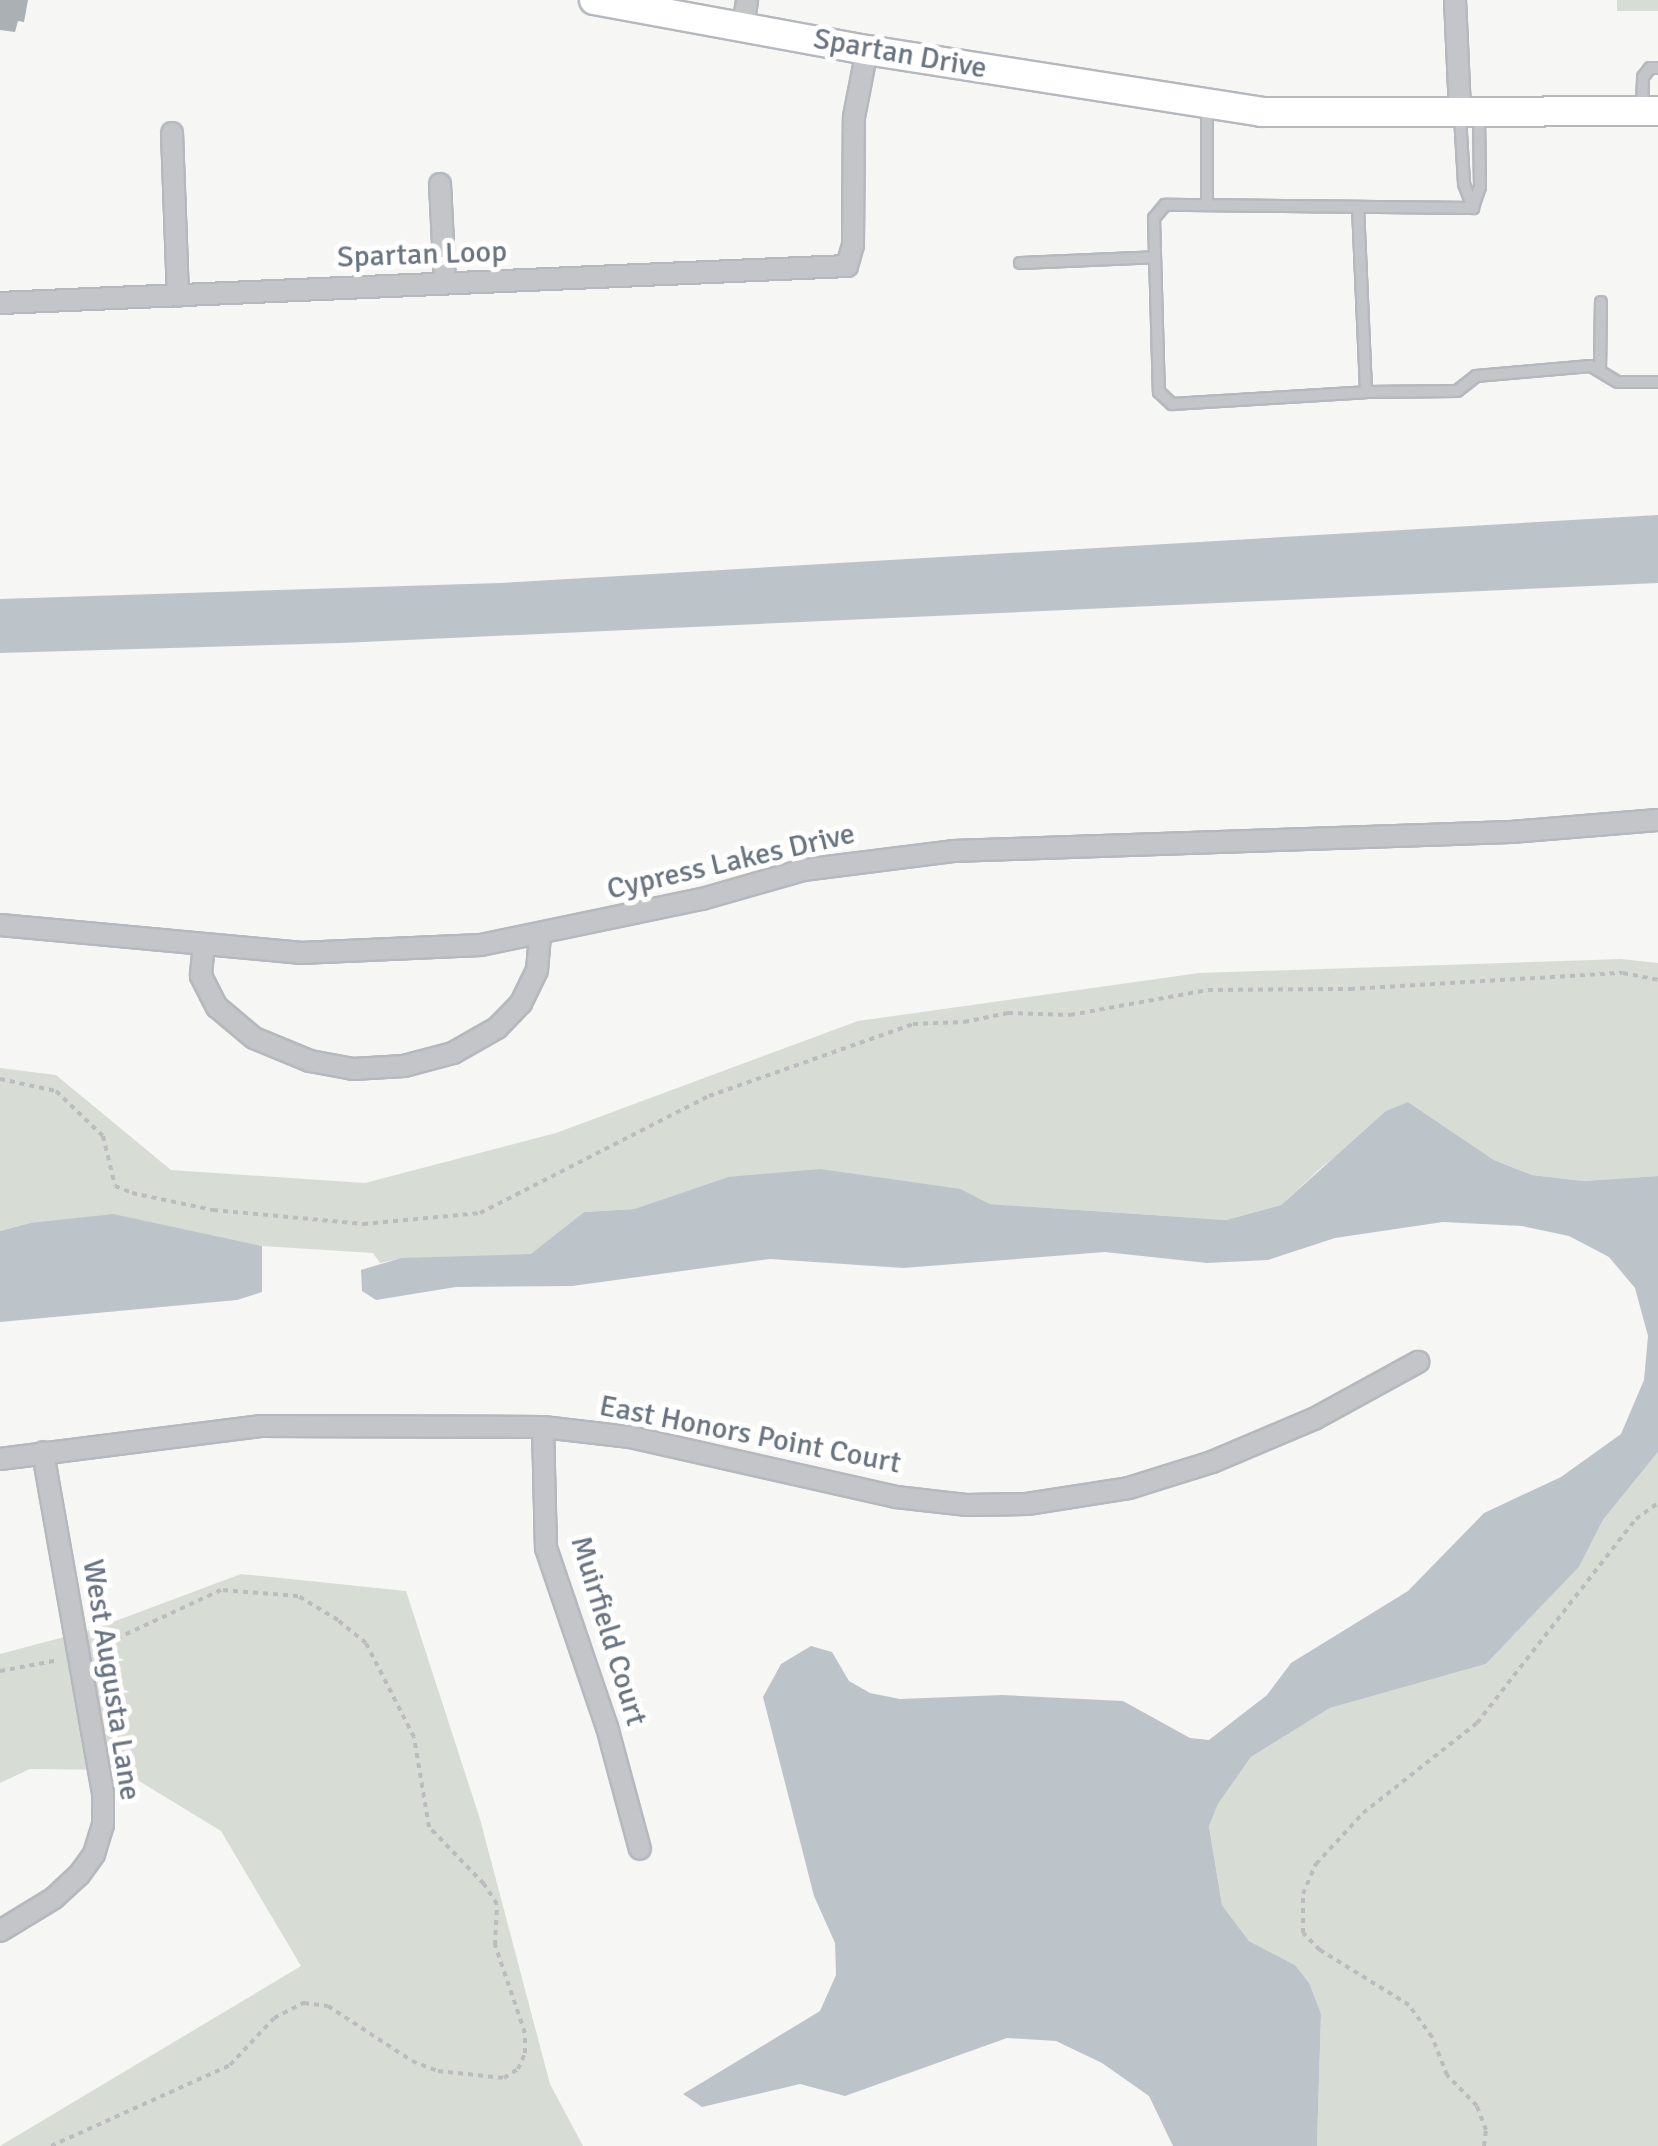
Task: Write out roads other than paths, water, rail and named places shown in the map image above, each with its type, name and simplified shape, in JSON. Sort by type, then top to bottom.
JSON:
[{"type":"street","name":"Spartan Drive","points":[[594,0],[745,13],[868,50],[1260,112],[1650,111]]},
{"type":"street","points":[[1454,0],[1469,111]]},
{"type":"street","name":"Spartan Loop","points":[[0,303],[847,266],[853,245],[854,117],[868,50]]},
{"type":"street","points":[[172,133],[178,296]]},
{"type":"street","points":[[440,184],[445,283]]},
{"type":"street","name":"Cypress Lakes Drive","points":[[0,925],[300,953],[481,945],[540,936],[804,870],[952,851],[1492,833],[1658,820]]},
{"type":"street","points":[[204,945],[201,976],[218,1007],[254,1038],[310,1062],[353,1069],[404,1066],[454,1053],[496,1028],[521,1004],[538,970],[540,936]]},
{"type":"street","name":"East Honors Point Court","points":[[0,1459],[260,1426],[543,1428],[630,1437],[896,1497],[966,1505],[1027,1504],[1129,1488],[1212,1462],[1314,1419],[1418,1362]]},
{"type":"street","name":"Muirfield Court","points":[[543,1428],[546,1548],[607,1727],[640,1849]]},
{"type":"street","name":"West Augusta Lane","points":[[0,1931],[54,1898],[79,1876],[94,1854],[102,1826],[102,1793],[43,1452]]},
{"type":"lane","points":[[1650,111],[1642,77],[1650,68],[1658,68]]},
{"type":"lane","points":[[1207,106],[1207,206]]},
{"type":"lane","points":[[1469,111],[1464,184],[1473,208]]},
{"type":"lane","points":[[1469,111],[1480,187],[1473,208]]},
{"type":"lane","points":[[1473,208],[1166,206],[1154,218],[1159,392],[1172,404],[1366,392],[1457,391],[1476,376],[1591,366],[1618,382],[1658,382]]},
{"type":"lane","points":[[1358,207],[1366,392]]},
{"type":"lane","points":[[1020,264],[1155,257]]},
{"type":"lane","points":[[1600,302],[1600,371]]}]
